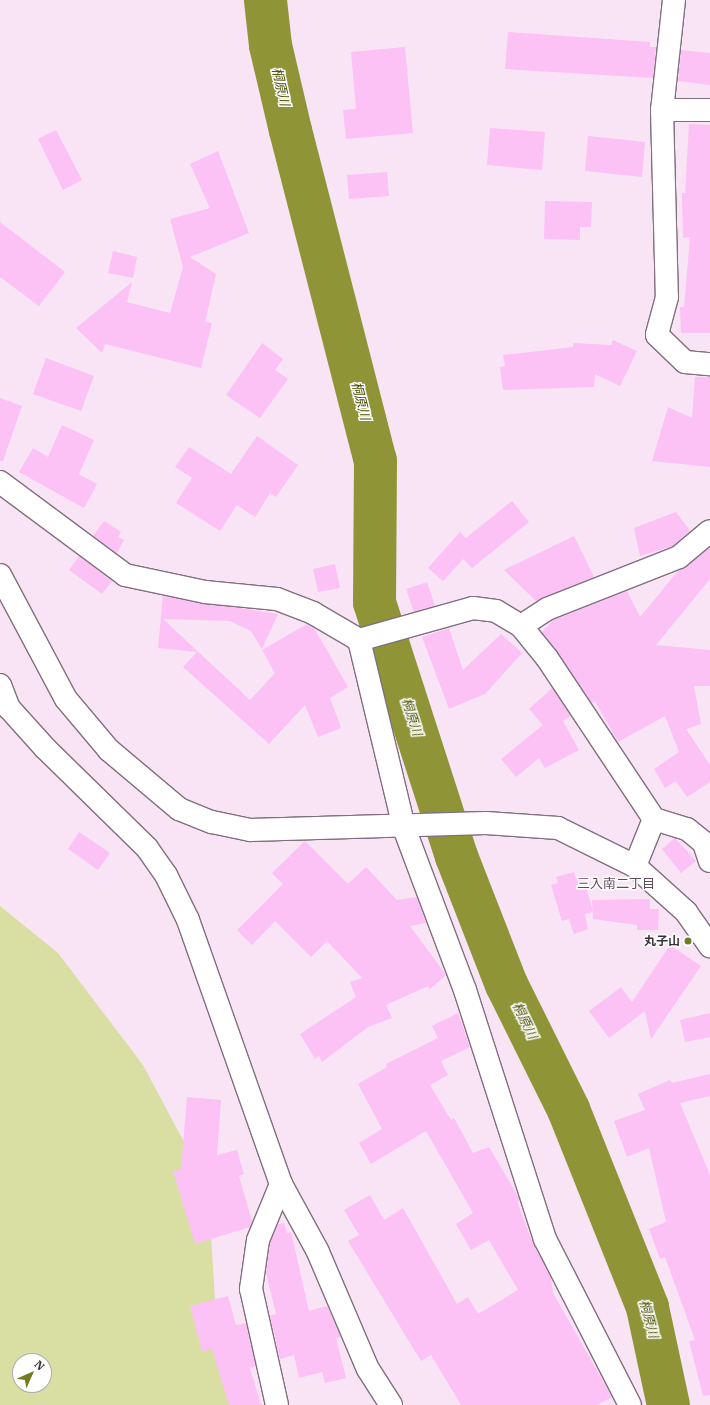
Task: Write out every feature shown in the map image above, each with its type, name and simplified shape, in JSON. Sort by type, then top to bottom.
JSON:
[{"type":"street","points":[[674,0],[662,110],[667,297],[657,335],[685,362],[710,364]]},
{"type":"street","points":[[662,110],[710,110]]},
{"type":"street","points":[[0,482],[124,575],[205,592],[277,599],[313,613],[362,639],[417,626],[473,608],[496,611],[521,626],[548,658],[654,819],[687,829],[704,843],[710,861]]},
{"type":"street","points":[[521,626],[547,609],[679,557],[710,531]]},
{"type":"street","points":[[2,585],[66,699],[109,750],[179,809],[212,822],[250,830],[410,827],[486,823],[558,828],[635,866],[686,912],[710,946]]},
{"type":"street","points":[[362,639],[410,827],[465,990],[545,1240],[630,1405]]},
{"type":"street","points":[[0,685],[14,714],[147,848],[166,875],[188,920],[281,1184],[318,1252],[368,1369],[391,1405]]},
{"type":"street","points":[[635,866],[654,819]]},
{"type":"street","points":[[277,1405],[251,1289],[258,1240],[281,1184]]},
{"type":"green space","points":[[0,906],[58,953],[143,1065],[208,1187],[216,1315],[238,1405],[0,1405]]},
{"type":"building","points":[[508,32],[650,42],[650,47],[656,47],[653,78],[505,69]]},
{"type":"building","points":[[405,47],[413,133],[346,139],[343,110],[356,109],[351,52]]},
{"type":"building","points":[[681,50],[710,53],[710,85],[678,81]]},
{"type":"building","points":[[689,124],[710,125],[710,333],[681,333],[680,307],[684,307],[690,237],[683,238],[682,193],[685,193]]},
{"type":"building","points":[[490,128],[545,132],[542,170],[487,165]]},
{"type":"building","points":[[56,130],[82,180],[63,190],[38,139]]},
{"type":"building","points":[[588,136],[645,142],[642,177],[585,171]]},
{"type":"building","points":[[218,151],[249,233],[190,257],[216,274],[205,322],[212,323],[201,368],[105,344],[102,353],[76,328],[132,282],[127,302],[170,313],[183,267],[170,219],[210,208],[190,164]]},
{"type":"building","points":[[387,172],[389,196],[349,199],[347,175]]},
{"type":"building","points":[[545,201],[592,202],[591,227],[580,227],[580,240],[544,239]]},
{"type":"building","points":[[0,222],[65,272],[39,306],[0,277]]},
{"type":"building","points":[[113,251],[137,257],[133,278],[108,273]]},
{"type":"building","points":[[613,340],[637,351],[620,386],[595,374],[594,387],[503,390],[500,367],[505,366],[503,355],[573,347],[573,343],[611,345]]},
{"type":"building","points":[[262,343],[283,359],[275,370],[288,379],[260,418],[226,395]]},
{"type":"building","points":[[46,358],[94,376],[81,411],[33,394]]},
{"type":"building","points":[[695,377],[710,377],[710,467],[652,461],[668,407],[692,418]]},
{"type":"building","points":[[0,398],[22,406],[3,461],[0,461]]},
{"type":"building","points":[[62,425],[94,440],[79,474],[97,484],[84,508],[19,472],[33,448],[48,457]]},
{"type":"building","points":[[257,436],[298,465],[276,497],[270,493],[255,517],[237,505],[220,531],[176,503],[192,478],[175,467],[189,447],[231,474]]},
{"type":"building","points":[[512,501],[529,522],[472,568],[463,559],[443,581],[428,568],[460,532],[466,538]]},
{"type":"building","points":[[676,512],[690,531],[673,546],[640,556],[634,528]]},
{"type":"building","points":[[104,521],[121,532],[118,537],[124,540],[117,553],[93,536]]},
{"type":"building","points":[[574,536],[594,577],[536,601],[504,570]]},
{"type":"building","points":[[710,547],[710,579],[656,645],[710,650],[710,686],[694,686],[701,724],[686,729],[710,765],[710,782],[687,797],[676,781],[665,788],[654,769],[679,752],[665,716],[618,742],[595,701],[592,703],[542,632],[553,620],[627,591],[640,617],[678,571]]},
{"type":"building","points":[[79,556],[112,581],[102,594],[69,570]]},
{"type":"building","points":[[335,564],[340,588],[318,592],[313,569]]},
{"type":"building","points":[[427,582],[435,606],[414,612],[406,589]]},
{"type":"building","points":[[163,596],[278,614],[262,649],[251,631],[230,621],[163,619],[250,700],[275,673],[262,650],[307,624],[314,628],[348,687],[330,698],[341,728],[318,737],[305,705],[269,744],[183,667],[197,652],[158,648]]},
{"type":"building","points":[[449,628],[463,670],[501,634],[522,653],[485,694],[449,709],[422,637]]},
{"type":"building","points":[[552,688],[571,716],[563,721],[579,750],[545,768],[539,758],[516,777],[501,759],[543,725],[529,709]]},
{"type":"building","points":[[79,832],[110,853],[98,870],[68,849]]},
{"type":"building","points":[[675,838],[696,861],[681,873],[662,849]]},
{"type":"building","points":[[305,841],[348,884],[366,867],[397,900],[417,897],[426,923],[410,926],[446,975],[430,989],[428,986],[386,1005],[392,1018],[368,1027],[322,1062],[319,1056],[315,1059],[300,1034],[356,997],[350,982],[362,978],[327,941],[311,957],[275,921],[252,945],[237,930],[283,884],[272,873]]},
{"type":"building","points":[[574,872],[576,878],[583,876],[593,912],[585,914],[588,929],[574,934],[569,919],[562,921],[551,885],[558,883],[556,877]]},
{"type":"building","points":[[650,899],[650,909],[659,909],[658,930],[637,930],[637,925],[593,919],[592,900]]},
{"type":"building","points":[[670,945],[701,966],[651,1039],[645,1011],[609,1038],[589,1011],[621,987],[632,1002]]},
{"type":"building","points":[[458,1013],[470,1047],[441,1061],[448,1075],[430,1085],[451,1120],[454,1118],[473,1153],[489,1147],[519,1198],[518,1204],[533,1243],[551,1278],[553,1293],[612,1397],[597,1405],[461,1405],[431,1355],[421,1361],[348,1241],[359,1235],[344,1210],[370,1195],[384,1220],[403,1208],[457,1304],[468,1297],[478,1314],[518,1290],[489,1240],[471,1250],[456,1224],[473,1213],[426,1131],[371,1164],[359,1143],[382,1129],[358,1084],[387,1067],[386,1064],[438,1038],[432,1026]]},
{"type":"building","points":[[710,1013],[710,1037],[685,1042],[680,1020]]},
{"type":"building","points":[[710,1074],[710,1096],[680,1103],[710,1175],[710,1395],[703,1396],[689,1341],[695,1340],[665,1257],[660,1259],[649,1229],[666,1222],[649,1148],[627,1157],[614,1121],[645,1110],[638,1094],[670,1080],[672,1083]]},
{"type":"building","points":[[187,1097],[221,1100],[217,1155],[237,1150],[244,1174],[239,1176],[252,1221],[250,1227],[195,1244],[173,1171],[181,1169]]},
{"type":"building","points":[[284,1223],[287,1233],[291,1232],[309,1311],[327,1306],[341,1337],[336,1338],[346,1378],[325,1383],[322,1372],[299,1378],[294,1355],[280,1359],[270,1316],[276,1314],[266,1273],[270,1243],[278,1224]]},
{"type":"building","points":[[228,1296],[236,1325],[246,1323],[256,1366],[250,1368],[261,1405],[229,1405],[212,1349],[202,1352],[190,1306]]},
{"type":"waterway","name":"桐原川","points":[[265,0],[270,45],[290,130],[375,460],[374,602],[456,856],[506,984],[568,1109],[647,1307],[668,1405]]},
{"type":"place","name":"丸子山","points":[[688,941]]},
{"type":"district","name":"三入南二丁目","points":[[616,884]]}]
